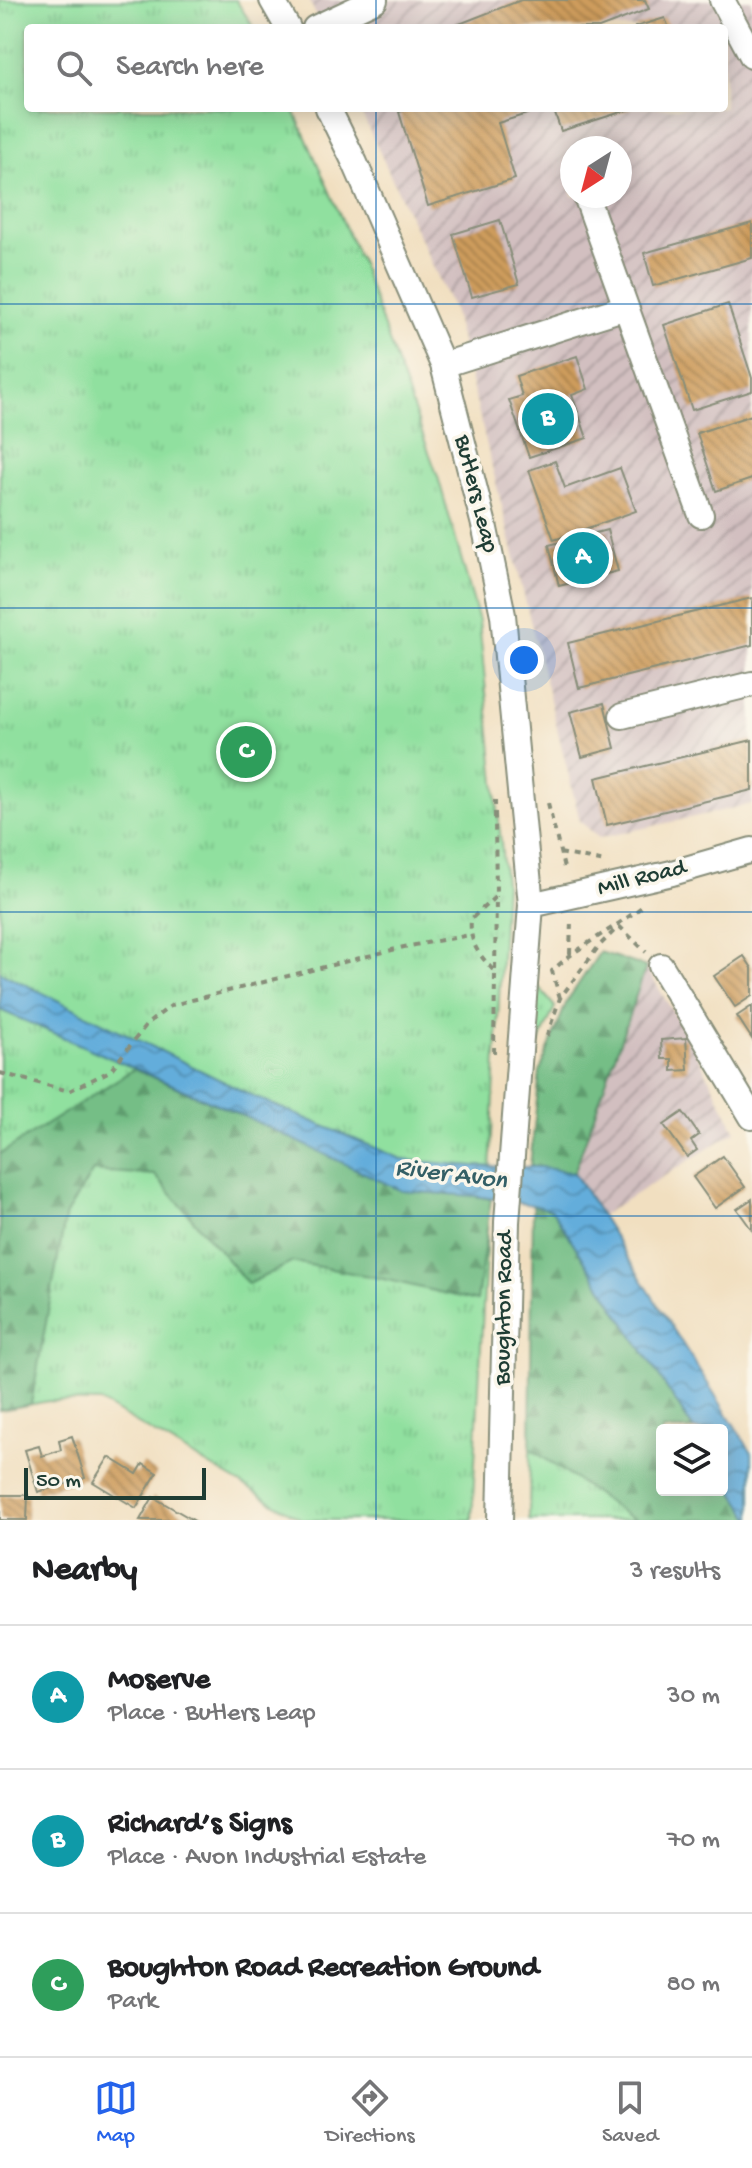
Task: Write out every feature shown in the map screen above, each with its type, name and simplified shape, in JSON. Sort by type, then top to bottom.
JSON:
[{"type":"street","points":[[272,0],[286,24]]},
{"type":"street","points":[[324,24],[375,0]]},
{"type":"street","points":[[722,0],[752,56]]},
{"type":"street","name":"Butlers Leap","points":[[330,112],[443,365],[485,529],[503,615],[531,905]]},
{"type":"street","points":[[590,208],[701,515]]},
{"type":"street","points":[[443,365],[626,307]]},
{"type":"street","points":[[622,716],[752,684]]},
{"type":"street","name":"Mill Road","points":[[531,905],[672,873],[752,850]]},
{"type":"street","name":"Boughton Road","points":[[500,1520],[507,1222],[531,905]]},
{"type":"street","points":[[661,966],[752,1117]]},
{"type":"path","points":[[550,813],[560,853],[614,863]]},
{"type":"path","points":[[496,896],[471,919],[470,935],[472,946],[494,972],[496,896],[495,818],[523,816]]},
{"type":"path","points":[[545,1041],[560,998],[599,946],[652,898]]},
{"type":"path","points":[[619,926],[661,966]]},
{"type":"path","points":[[560,998],[552,971],[570,954],[619,926]]},
{"type":"path","points":[[0,1073],[69,1091],[110,1071],[147,1024],[172,1005],[404,947],[470,935]]},
{"type":"shaded area","points":[[309,0],[752,0],[752,804],[599,838],[580,821],[453,309],[361,112],[728,112],[728,24],[320,24]]},
{"type":"shaded area","points":[[646,967],[689,1039],[736,1131],[602,1215],[574,1173]]},
{"type":"green space","points":[[0,0],[236,0],[251,24],[24,24],[24,112],[295,112],[359,258],[438,477],[479,621],[505,883],[472,1520],[303,1520],[100,1402],[49,1401],[0,1410]]},
{"type":"green space","points":[[600,952],[646,967],[574,1173],[530,1166],[540,1071],[567,1001]]},
{"type":"green space","points":[[537,985],[555,1007],[534,1054]]},
{"type":"green space","points":[[134,1069],[244,1116],[491,1199],[477,1301],[293,1262],[248,1284],[155,1175],[93,1171],[66,1214],[31,1404],[0,1410],[0,1154]]},
{"type":"green space","points":[[533,1205],[552,1210],[690,1424],[656,1424],[656,1496],[728,1496],[728,1483],[752,1520],[637,1520],[530,1448]]},
{"type":"green space","points":[[530,1448],[626,1515],[637,1520],[529,1520]]},
{"type":"water","name":"River Avon","points":[[0,972],[255,1097],[404,1160],[540,1167],[574,1173],[752,1453],[752,1520],[728,1483],[728,1424],[690,1424],[552,1210],[475,1196],[402,1191],[244,1116],[0,1010]]},
{"type":"building","points":[[521,0],[645,0],[649,9],[610,24],[459,24]]},
{"type":"building","points":[[665,18],[667,24],[645,24]]},
{"type":"building","points":[[399,112],[533,112],[498,123],[515,179],[428,206]]},
{"type":"building","points":[[554,112],[621,112],[561,131]]},
{"type":"building","points":[[500,220],[519,284],[472,297],[453,234]]},
{"type":"building","points":[[752,223],[752,258],[653,286],[644,253]]},
{"type":"building","points":[[728,304],[752,378],[752,391],[692,410],[664,325]]},
{"type":"building","points":[[577,356],[588,389],[572,395],[587,438],[529,457],[509,400],[522,396],[516,376]]},
{"type":"building","points":[[752,415],[752,479],[716,491],[697,433]]},
{"type":"building","points":[[555,461],[565,488],[620,468],[636,511],[554,540],[529,470]]},
{"type":"building","points":[[607,530],[618,571],[559,586],[549,545]]},
{"type":"building","points":[[752,598],[752,645],[579,688],[568,643]]},
{"type":"building","points":[[604,703],[615,748],[582,757],[570,712]]},
{"type":"building","points":[[752,740],[752,790],[607,825],[596,778]]},
{"type":"building","points":[[744,956],[752,968],[752,996],[735,1007],[714,976]]},
{"type":"building","points":[[752,1006],[752,1039],[737,1016]]},
{"type":"building","points":[[686,1038],[688,1070],[672,1071],[672,1059],[662,1059],[661,1040]]},
{"type":"building","points":[[683,1112],[699,1135],[691,1141],[697,1150],[687,1157],[664,1125]]},
{"type":"building","points":[[723,1156],[745,1187],[715,1208],[693,1177]]},
{"type":"building","points":[[752,1199],[752,1230],[737,1209]]},
{"type":"building","points":[[72,1436],[85,1478],[38,1492],[25,1450],[39,1446],[42,1456],[61,1450],[59,1440]]},
{"type":"building","points":[[109,1457],[137,1474],[143,1464],[157,1473],[136,1508],[93,1482]]},
{"type":"building","points":[[0,1495],[28,1495],[27,1520],[0,1520]]},
{"type":"building","points":[[153,1497],[193,1520],[140,1520]]},
{"type":"place","name":"Richard’s Signs","points":[[548,419]]},
{"type":"place","name":"Moserve","points":[[583,558]]},
{"type":"place","name":"Boughton Road Recreation Ground","points":[[246,752]]}]
